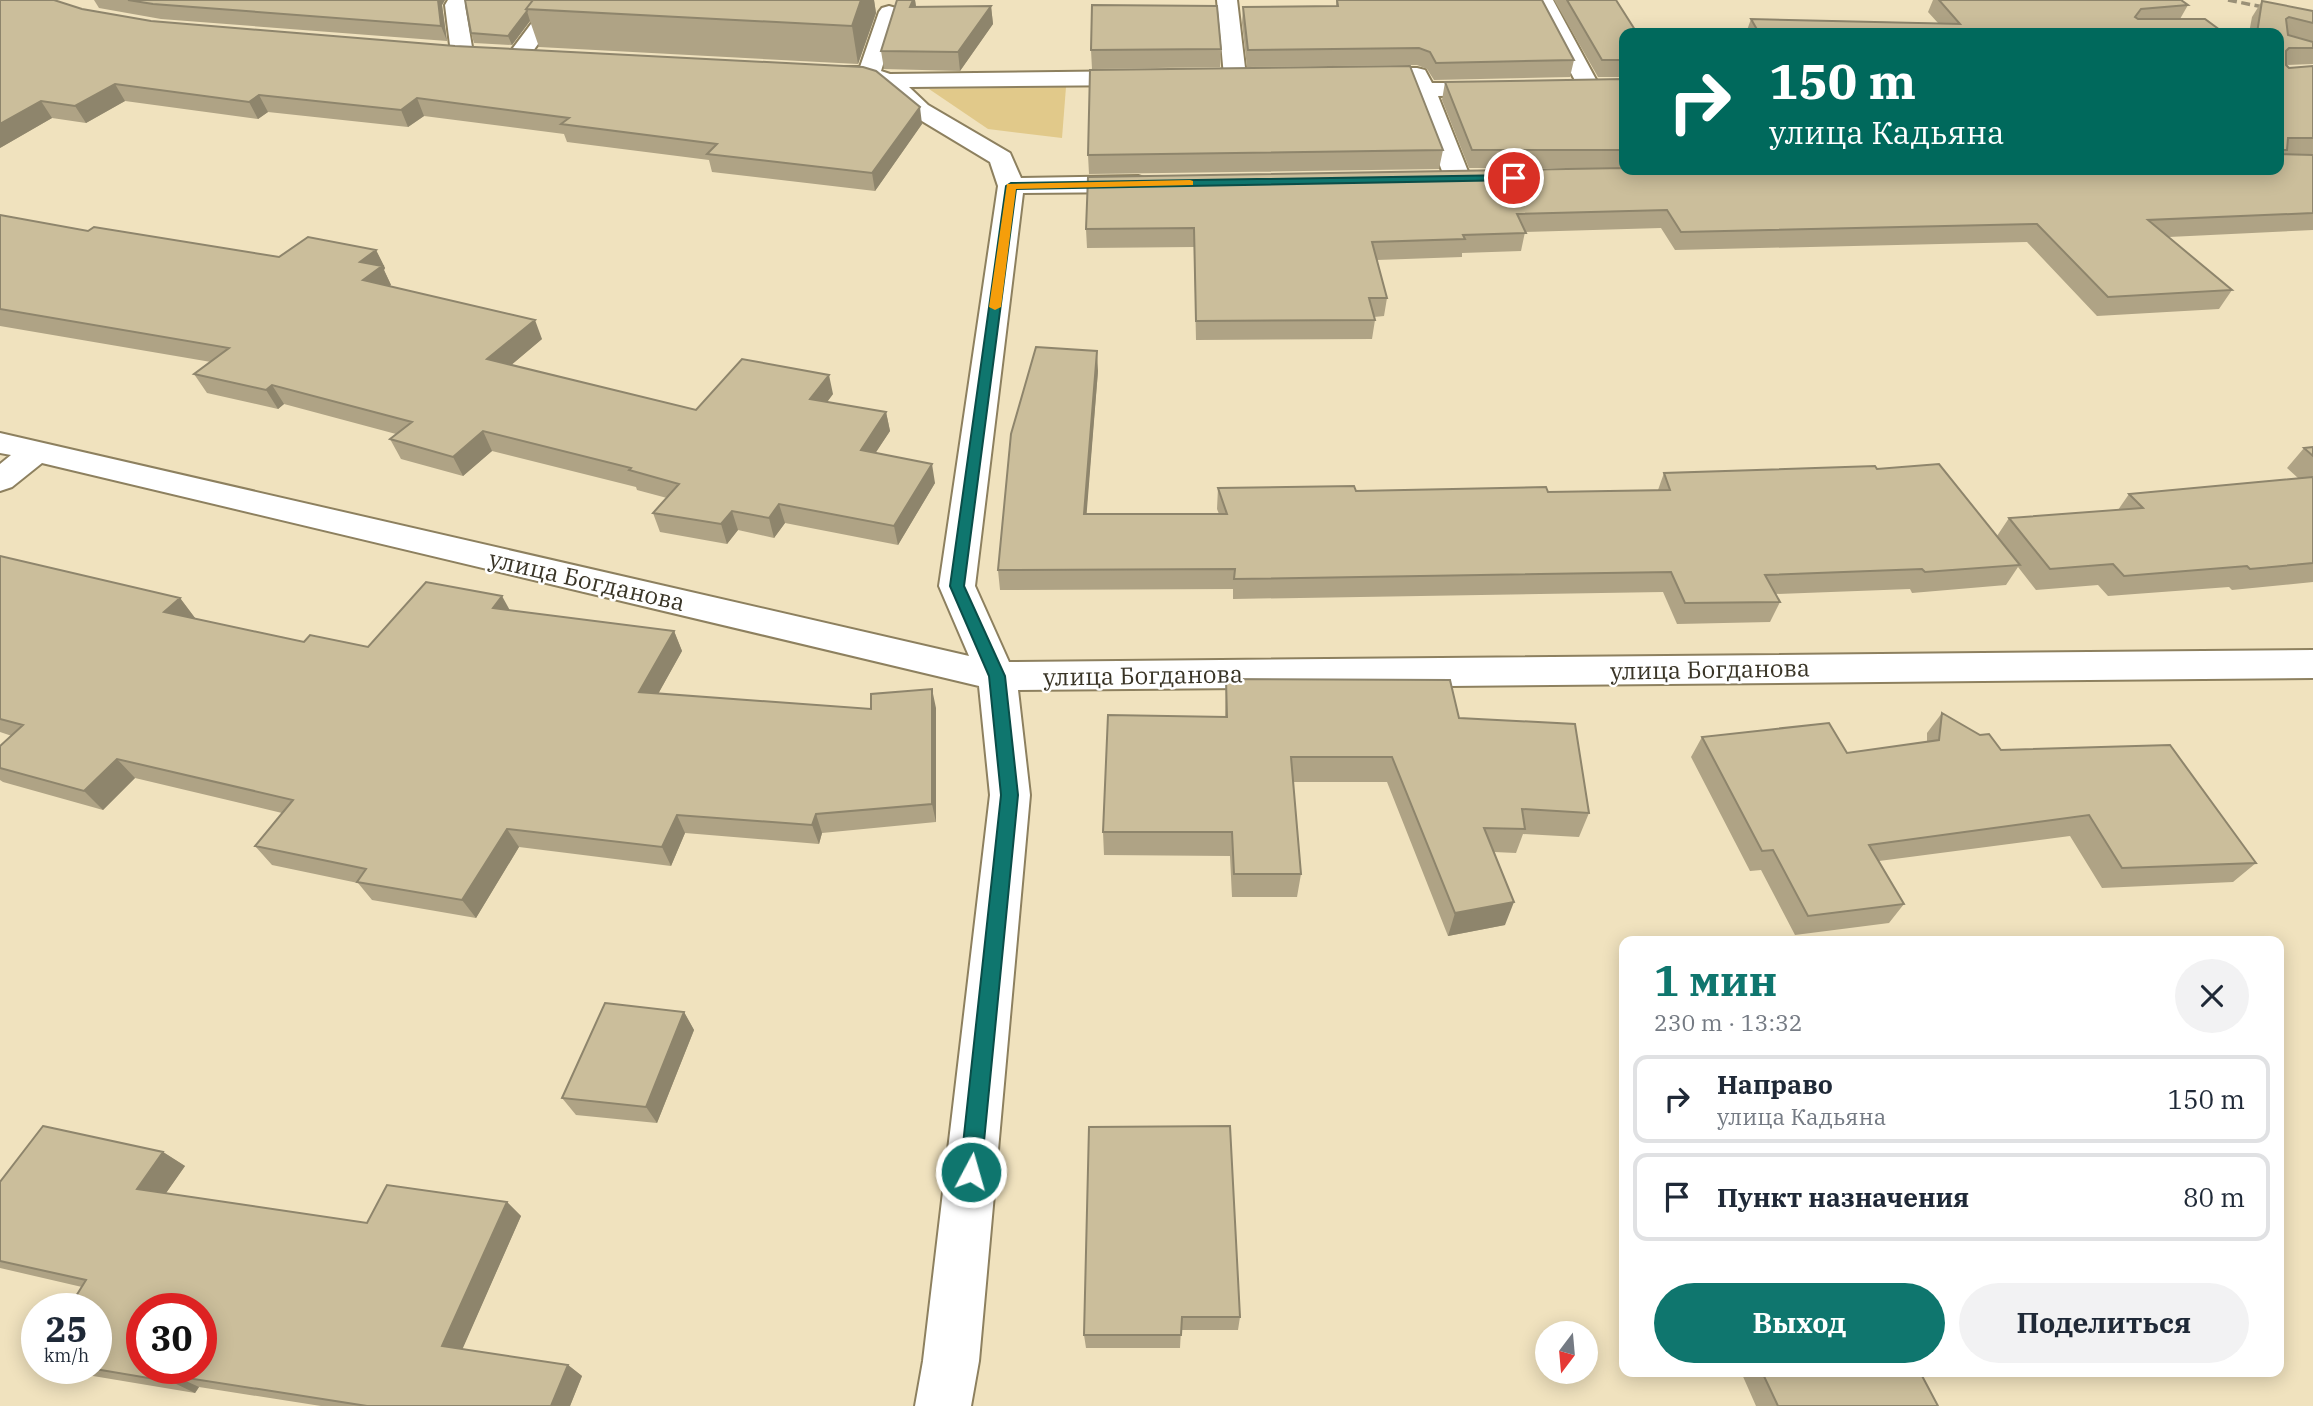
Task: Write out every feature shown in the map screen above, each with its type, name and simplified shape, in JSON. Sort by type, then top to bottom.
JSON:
[{"type":"street","points":[[458,0],[455,5],[462,52]]},
{"type":"street","points":[[518,57],[559,0]]},
{"type":"street","points":[[1227,0],[1235,76]]},
{"type":"street","points":[[1543,0],[1589,87]]},
{"type":"street","points":[[878,77],[889,12]]},
{"type":"street","points":[[434,50],[545,58]]},
{"type":"street","points":[[815,71],[878,77],[1167,77]]},
{"type":"street","points":[[1343,75],[1417,75],[1458,179]]},
{"type":"street","points":[[1208,77],[1262,76]]},
{"type":"street","points":[[878,77],[920,110],[1001,158],[1011,186],[957,586],[997,676],[1010,795],[951,1361],[943,1406]]},
{"type":"street","points":[[1562,87],[1612,86]]},
{"type":"street","points":[[1424,90],[1520,88]]},
{"type":"street","points":[[1430,179],[1486,178]]},
{"type":"street","points":[[1011,186],[1165,183]]},
{"type":"street","name":"улица Богданова","points":[[0,443],[997,676],[2313,664]]},
{"type":"street","points":[[0,480],[38,450]]},
{"type":"shaded area","points":[[1066,87],[1062,138],[988,129],[929,89]]},
{"type":"building","points":[[0,0],[54,0],[82,9],[151,21],[455,46],[863,67],[876,71],[920,107],[872,173],[707,154],[717,144],[561,124],[569,118],[417,98],[401,110],[259,95],[249,102],[115,84],[75,106],[41,101],[0,124]]},
{"type":"building","points":[[128,0],[438,0],[441,26],[153,4]]},
{"type":"building","points":[[465,0],[533,0],[508,36],[471,33]]},
{"type":"building","points":[[533,0],[861,0],[852,26],[526,9]]},
{"type":"building","points":[[897,0],[913,0],[910,7],[991,6],[958,52],[881,51]]},
{"type":"building","points":[[1337,0],[1542,0],[1574,60],[1436,63],[1430,52],[1419,48],[1248,50],[1243,7],[1338,6]]},
{"type":"building","points":[[1567,0],[1616,0],[1634,28],[1619,28],[1619,60],[1602,60]]},
{"type":"building","points":[[1939,0],[2181,0],[2188,5],[2141,9],[2135,17],[2205,19],[2217,28],[1756,28],[1751,19],[1960,24]]},
{"type":"building","points":[[2262,1],[2313,11],[2313,23],[2289,17],[2286,19],[2288,35],[2313,42],[2313,48],[2289,48],[2286,51],[2286,65],[2289,68],[2313,66],[2313,138],[2288,138],[2287,150],[2284,150],[2284,28],[2258,28]]},
{"type":"building","points":[[1092,5],[1217,6],[1221,49],[1091,50]]},
{"type":"building","points":[[1410,66],[1443,150],[1088,155],[1090,70]]},
{"type":"building","points":[[1619,79],[1619,150],[1472,150],[1445,82]]},
{"type":"building","points":[[2284,154],[2313,155],[2313,213],[2148,220],[2232,290],[2108,297],[2037,224],[1681,232],[1667,210],[1517,214],[1526,233],[1463,235],[1465,239],[1372,242],[1387,298],[1369,298],[1375,320],[1196,321],[1194,228],[1086,229],[1088,177],[1619,168],[1619,175],[2284,175]]},
{"type":"building","points":[[0,215],[88,231],[94,227],[279,257],[308,237],[376,250],[360,262],[382,266],[363,280],[535,320],[487,359],[696,410],[742,359],[829,375],[810,399],[886,412],[861,450],[932,464],[894,526],[779,504],[769,518],[732,511],[721,524],[653,513],[679,484],[629,470],[631,468],[483,431],[453,457],[390,439],[412,422],[272,385],[266,390],[194,374],[229,348],[0,309]]},
{"type":"building","points":[[1036,347],[1097,351],[1084,514],[1227,514],[1218,488],[1354,486],[1356,491],[1546,487],[1548,492],[1670,490],[1664,473],[1875,466],[1877,469],[1939,464],[2020,565],[1925,572],[1922,569],[1765,575],[1780,602],[1685,603],[1671,572],[1234,579],[1235,569],[998,570],[1011,434]]},
{"type":"building","points":[[2313,447],[2313,456],[2304,448]]},
{"type":"building","points":[[2313,477],[2313,563],[2124,576],[2113,564],[2050,569],[2009,518],[2143,508],[2129,494]]},
{"type":"building","points":[[0,556],[180,598],[164,612],[304,642],[310,635],[368,647],[426,582],[502,596],[493,608],[674,631],[639,692],[871,709],[871,694],[932,689],[932,804],[816,814],[812,825],[677,815],[662,847],[507,829],[462,900],[357,882],[366,869],[255,846],[293,800],[117,759],[84,791],[0,768],[0,746],[23,725],[0,719]]},
{"type":"building","points":[[1226,679],[1450,680],[1459,718],[1575,724],[1589,813],[1522,809],[1525,829],[1484,828],[1514,902],[1455,913],[1392,757],[1291,757],[1301,874],[1234,874],[1232,832],[1103,832],[1108,715],[1227,717]]},
{"type":"building","points":[[1942,713],[1980,735],[1989,734],[2001,750],[2170,745],[2256,863],[2122,868],[2089,815],[1869,845],[1904,904],[1808,916],[1773,850],[1762,851],[1702,737],[1829,723],[1847,753],[1939,740]]},
{"type":"building","points":[[605,1003],[684,1012],[646,1107],[562,1098]]},
{"type":"building","points":[[43,1126],[163,1152],[137,1189],[367,1223],[387,1185],[507,1202],[442,1346],[568,1365],[551,1406],[367,1406],[217,1383],[217,1293],[126,1293],[126,1374],[112,1372],[112,1293],[78,1293],[86,1280],[0,1261],[0,1182]]},
{"type":"building","points":[[1230,1126],[1240,1317],[1182,1317],[1181,1335],[1084,1335],[1089,1127]]},
{"type":"building","points":[[1764,1377],[1923,1377],[1938,1406],[1778,1406]]},
{"type":"railway","points":[[2228,0],[2313,17]]},
{"type":"slow traffic","points":[[995,307],[1011,186],[1190,183]]},
{"type":"route","points":[[971,1172],[1010,795],[997,676],[957,586],[1011,186],[1514,178]]}]
